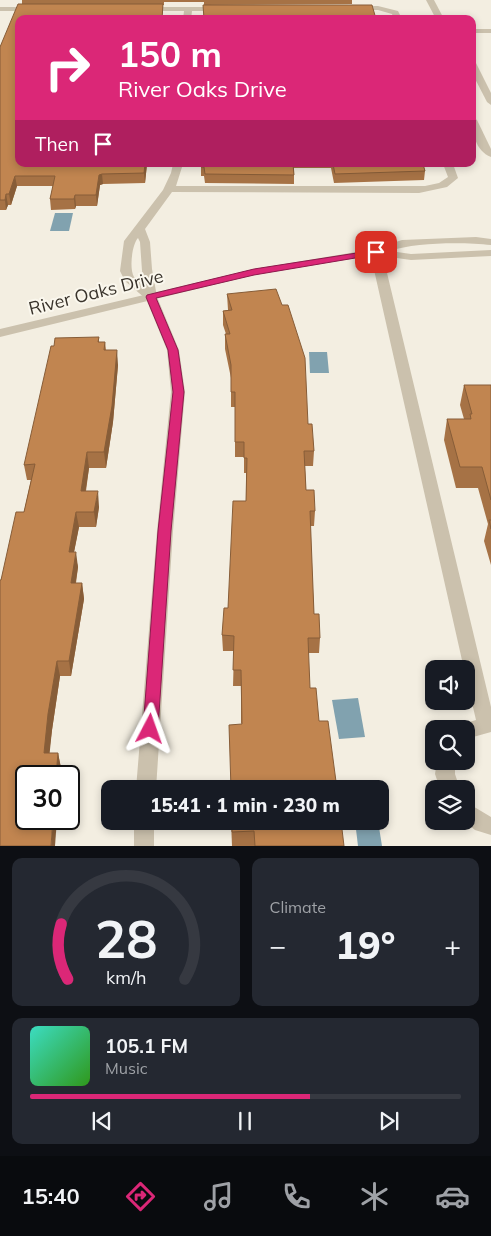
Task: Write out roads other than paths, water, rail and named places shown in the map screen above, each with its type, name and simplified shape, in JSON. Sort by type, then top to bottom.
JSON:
[{"type":"street","points":[[430,0],[438,15]]},
{"type":"street","points":[[343,8],[387,10],[397,15]]},
{"type":"street","points":[[0,9],[38,9]]},
{"type":"street","points":[[134,9],[226,9]]},
{"type":"street","points":[[187,15],[188,9]]},
{"type":"street","points":[[476,24],[491,24]]},
{"type":"street","points":[[476,31],[491,30]]},
{"type":"street","points":[[476,71],[491,102]]},
{"type":"street","points":[[476,129],[484,148],[491,154]]},
{"type":"street","points":[[151,297],[129,279],[126,271],[129,241],[170,189],[178,167]]},
{"type":"street","points":[[170,189],[367,190],[434,188],[447,184],[453,178],[449,167]]},
{"type":"street","points":[[140,229],[145,242],[151,297],[173,350],[178,392],[165,531],[147,780]]},
{"type":"street","name":"River Oaks Drive","points":[[0,333],[254,272],[376,252],[402,243],[476,240],[491,242]]},
{"type":"street","points":[[376,252],[489,724],[475,728]]},
{"type":"street","name":"River Oaks Drive","points":[[376,252],[411,257],[491,253]]},
{"type":"street","points":[[475,818],[491,826]]},
{"type":"street","points":[[144,830],[144,846]]},
{"type":"water","points":[[55,213],[73,213],[69,231],[50,231]]},
{"type":"water","points":[[309,352],[327,352],[329,373],[310,373]]},
{"type":"water","points":[[358,698],[365,737],[339,739],[332,700]]},
{"type":"water","points":[[356,830],[379,830],[382,846],[358,846]]}]
